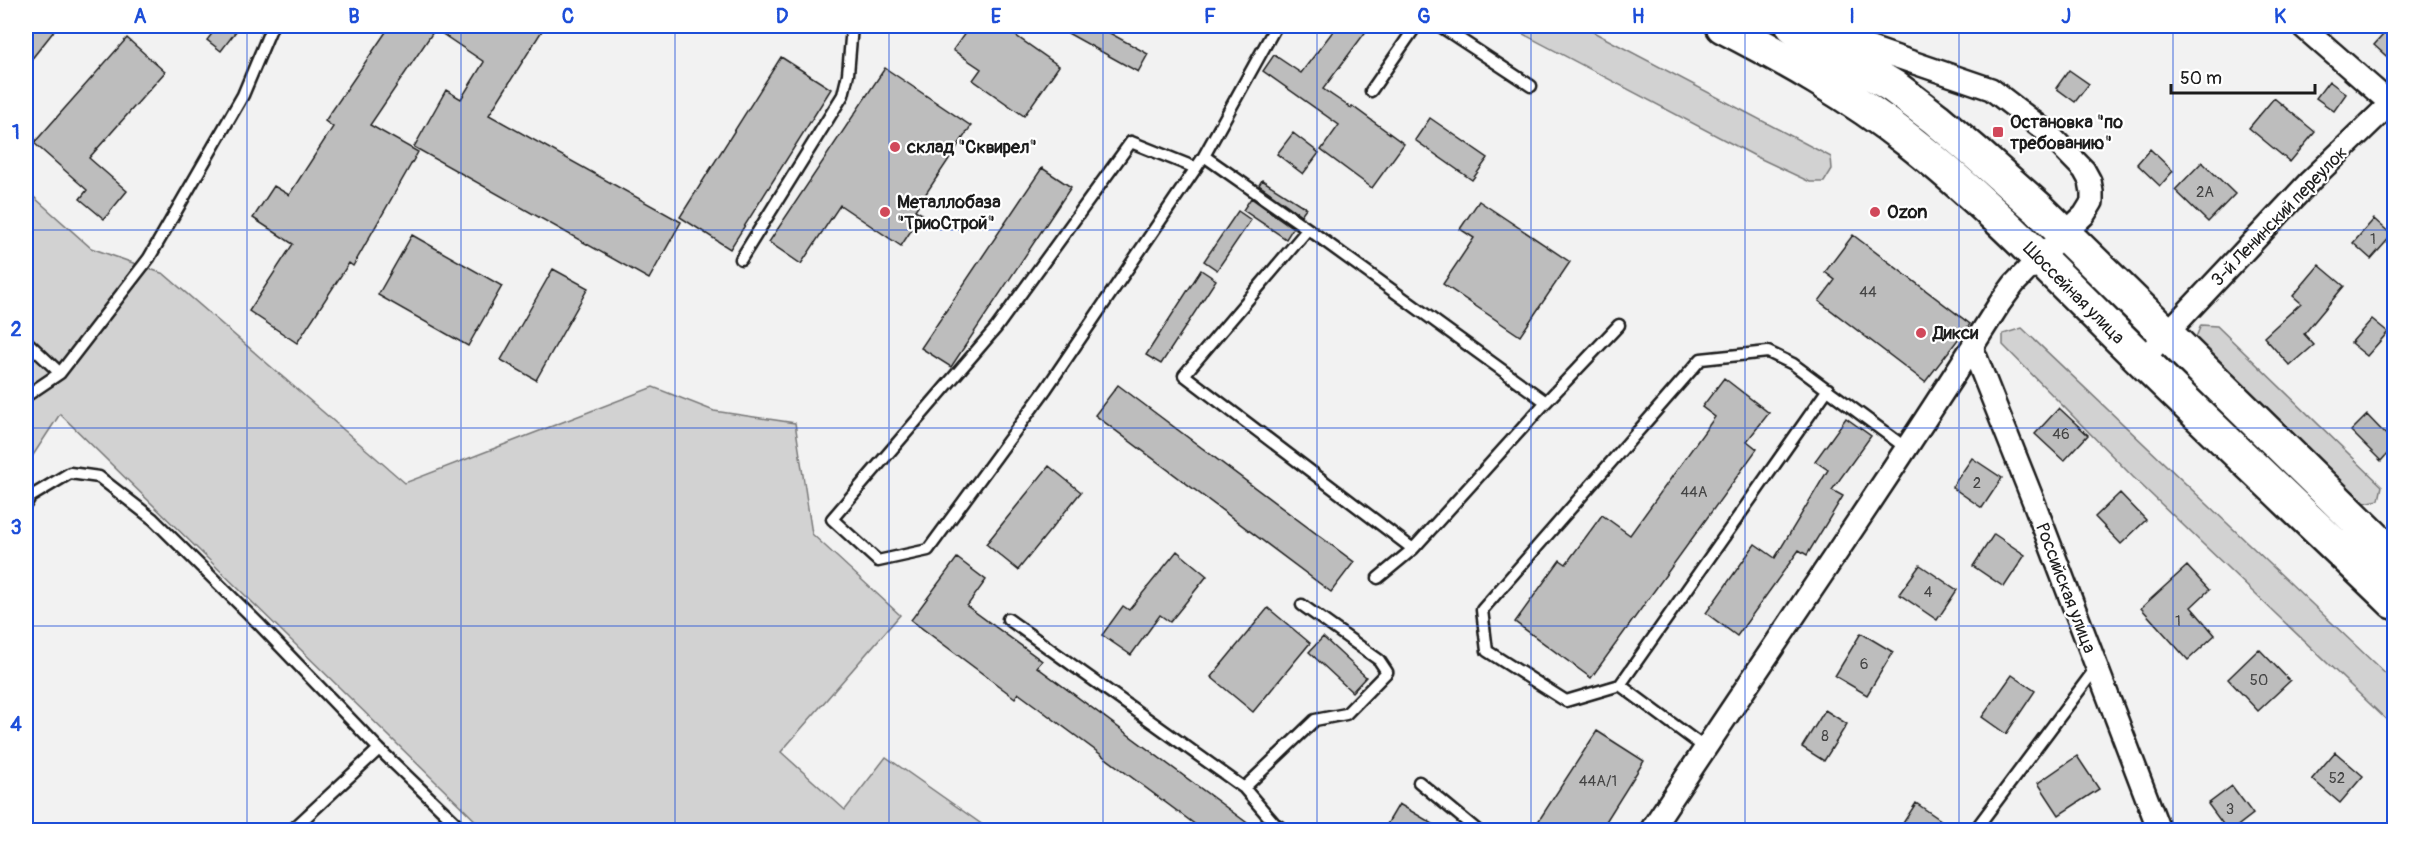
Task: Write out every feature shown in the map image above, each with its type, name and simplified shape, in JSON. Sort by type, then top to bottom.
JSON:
[{"type":"main road","name":"Шоссейная улица","points":[[1723,26],[1808,71],[1891,127],[1946,171],[2394,602]]},
{"type":"main road","name":"Шоссейная улица","points":[[1793,26],[1853,60],[1936,118],[2064,234],[2394,557]]},
{"type":"street","points":[[1651,831],[2014,284],[2084,215],[2092,202],[2090,181],[2073,156],[2007,99],[1991,89],[1971,80],[1804,26]]},
{"type":"street","points":[[2301,26],[2392,102]]},
{"type":"street","name":"3-й Ленинский переулок","points":[[2142,360],[2310,181],[2392,102]]},
{"type":"street","name":"Российская улица","points":[[1972,347],[2159,831]]},
{"type":"lane","points":[[26,396],[60,374],[150,258],[243,96],[272,26]]},
{"type":"lane","points":[[741,259],[843,94],[848,74],[852,26]]},
{"type":"lane","points":[[1196,168],[1131,142],[996,328],[832,519],[878,561],[928,550],[1046,389],[1196,168],[1204,156],[1276,26]]},
{"type":"lane","points":[[1371,91],[1416,26]]},
{"type":"lane","points":[[1440,26],[1531,86]]},
{"type":"lane","points":[[1204,156],[1546,402]]},
{"type":"lane","points":[[1308,229],[1184,375],[1413,549]]},
{"type":"lane","points":[[1378,578],[1413,549],[1619,325]]},
{"type":"lane","points":[[26,341],[60,374]]},
{"type":"lane","points":[[1828,389],[1620,685],[1566,701],[1487,651],[1482,610],[1701,359],[1768,352],[1794,364],[1828,389],[1906,448]]},
{"type":"lane","points":[[26,504],[30,497],[70,473],[99,477],[153,519],[463,831]]},
{"type":"lane","points":[[1244,788],[1315,720],[1346,714],[1387,672],[1379,660],[1302,605]]},
{"type":"lane","points":[[1008,619],[1244,788],[1274,823],[1284,831]]},
{"type":"lane","points":[[1975,831],[2096,668]]},
{"type":"lane","points":[[1620,685],[1705,748]]},
{"type":"lane","points":[[292,831],[379,748]]},
{"type":"lane","points":[[1419,782],[1477,831]]},
{"type":"shaded area","points":[[1508,26],[1582,26],[1831,157],[1832,169],[1824,182],[1810,182],[1757,157]]},
{"type":"shaded area","points":[[1837,26],[1886,26],[1883,35],[1867,39]]},
{"type":"shaded area","points":[[26,190],[91,248],[164,274],[405,483],[653,387],[714,411],[795,423],[812,534],[900,615],[781,752],[845,810],[886,757],[990,830],[485,830],[60,414],[26,466]]},
{"type":"shaded area","points":[[2201,325],[2217,326],[2382,486],[2379,500],[2364,503],[2194,342]]},
{"type":"shaded area","points":[[2022,328],[2394,682],[2394,727],[2133,477],[2003,345],[2003,334]]},
{"type":"building","points":[[26,26],[58,26],[26,66]]},
{"type":"building","points":[[218,26],[240,26],[221,51],[207,40]]},
{"type":"building","points":[[390,26],[545,26],[489,115],[681,222],[649,279],[414,147],[446,90],[461,99],[484,62],[435,29],[370,125],[418,152],[353,266],[349,263],[297,343],[249,311],[293,244],[253,218],[274,186],[289,195],[333,127],[325,121]]},
{"type":"building","points":[[970,26],[1018,26],[1012,33],[1059,66],[1024,116],[973,80],[981,69],[953,50]]},
{"type":"building","points":[[1055,26],[1097,26],[1148,54],[1138,72]]},
{"type":"building","points":[[1337,26],[1370,26],[1323,89],[1351,108],[1352,106],[1404,144],[1372,188],[1321,150],[1339,125],[1263,71],[1274,55],[1301,73]]},
{"type":"building","points":[[2391,26],[2394,26],[2394,63],[2374,45]]},
{"type":"building","points":[[127,38],[165,72],[89,158],[127,191],[104,219],[80,199],[87,190],[34,143]]},
{"type":"building","points":[[781,57],[831,89],[730,249],[680,217]]},
{"type":"building","name":"склад \"Сквирел\"","points":[[885,68],[971,126],[915,210],[922,214],[901,246],[840,205],[801,264],[769,242]]},
{"type":"building","points":[[2069,70],[2089,84],[2075,102],[2056,88]]},
{"type":"building","points":[[2329,81],[2346,94],[2334,111],[2316,98]]},
{"type":"building","points":[[2274,98],[2315,132],[2290,162],[2249,128]]},
{"type":"building","points":[[1430,118],[1488,158],[1472,180],[1415,140]]},
{"type":"building","points":[[1293,133],[1319,153],[1303,174],[1277,154]]},
{"type":"building","points":[[2150,149],[2173,171],[2160,186],[2137,164]]},
{"type":"building","points":[[2202,162],[2235,194],[2208,222],[2175,190]]},
{"type":"building","points":[[1042,168],[1071,187],[951,367],[921,348]]},
{"type":"building","points":[[1262,180],[1306,208],[1301,215],[1259,185]]},
{"type":"building","points":[[1251,198],[1293,228],[1286,239],[1243,210]]},
{"type":"building","points":[[1479,201],[1570,262],[1520,336],[1443,284],[1474,238],[1460,229]]},
{"type":"building","points":[[1238,211],[1251,220],[1217,270],[1204,261]]},
{"type":"building","points":[[2374,219],[2392,235],[2371,259],[2353,243]]},
{"type":"building","points":[[412,235],[502,286],[468,346],[378,295]]},
{"type":"building","points":[[1853,235],[1970,324],[1925,382],[1819,301],[1835,280],[1825,272]]},
{"type":"building","points":[[2319,265],[2344,286],[2304,334],[2314,345],[2290,366],[2264,337],[2301,303],[2293,296]]},
{"type":"building","points":[[553,269],[588,288],[536,380],[501,360]]},
{"type":"building","points":[[1201,270],[1216,280],[1161,364],[1146,355]]},
{"type":"building","points":[[2372,319],[2388,332],[2367,356],[2351,343]]},
{"type":"building","points":[[1724,378],[1769,413],[1747,441],[1757,449],[1591,678],[1515,622],[1560,560],[1566,564],[1602,515],[1630,535],[1715,417],[1702,407]]},
{"type":"building","points":[[1118,385],[1354,562],[1331,592],[1095,415]]},
{"type":"building","points":[[2059,408],[2088,435],[2064,461],[2035,434]]},
{"type":"building","points":[[2367,415],[2394,443],[2381,461],[2351,431]]},
{"type":"building","points":[[1846,418],[1871,436],[1832,490],[1843,496],[1807,555],[1799,550],[1737,636],[1706,613],[1755,544],[1775,558],[1828,470],[1815,461]]},
{"type":"building","points":[[1972,458],[2002,478],[1982,508],[1952,487]]},
{"type":"building","points":[[1049,466],[1081,492],[1018,570],[986,544]]},
{"type":"building","points":[[2120,493],[2146,520],[2121,544],[2095,517]]},
{"type":"building","points":[[1994,534],[2025,555],[2004,587],[1973,566]]},
{"type":"building","points":[[1177,551],[1207,576],[1170,622],[1160,615],[1131,655],[1102,635],[1123,606],[1129,610]]},
{"type":"building","points":[[957,558],[986,580],[967,606],[1042,661],[1037,667],[1258,831],[1204,831],[1018,693],[1015,698],[911,620]]},
{"type":"building","points":[[1920,565],[1957,590],[1937,620],[1899,594]]},
{"type":"building","points":[[2187,566],[2209,590],[2191,607],[2215,635],[2188,660],[2141,608]]},
{"type":"building","points":[[1268,608],[1310,643],[1253,712],[1211,677]]},
{"type":"building","points":[[1861,633],[1893,652],[1867,695],[1835,676]]},
{"type":"building","points":[[1323,637],[1366,677],[1352,692],[1309,652]]},
{"type":"building","points":[[2259,649],[2290,681],[2258,711],[2228,679]]},
{"type":"building","points":[[2012,675],[2035,691],[2006,734],[1982,717]]},
{"type":"building","points":[[1825,710],[1847,724],[1824,761],[1802,747]]},
{"type":"building","points":[[1597,731],[1644,761],[1600,831],[1532,831]]},
{"type":"building","points":[[2335,752],[2363,776],[2340,803],[2312,779]]},
{"type":"building","points":[[2077,756],[2099,789],[2059,815],[2038,783]]},
{"type":"building","points":[[2232,786],[2253,814],[2228,831],[2208,804]]},
{"type":"building","points":[[1916,803],[1942,821],[1935,831],[1898,831]]},
{"type":"building","points":[[1399,804],[1445,831],[1383,831]]},
{"type":"place","name":"Остановка \"по требованию\"","points":[[1998,132]]},
{"type":"place","name":"склад \"Сквирел\"","points":[[895,147]]},
{"type":"place","name":"Металлобаза \"ТриоСтрой\"","points":[[885,212]]},
{"type":"place","name":"Ozon","points":[[1875,212]]},
{"type":"place","name":"Дикси","points":[[1921,333]]}]
